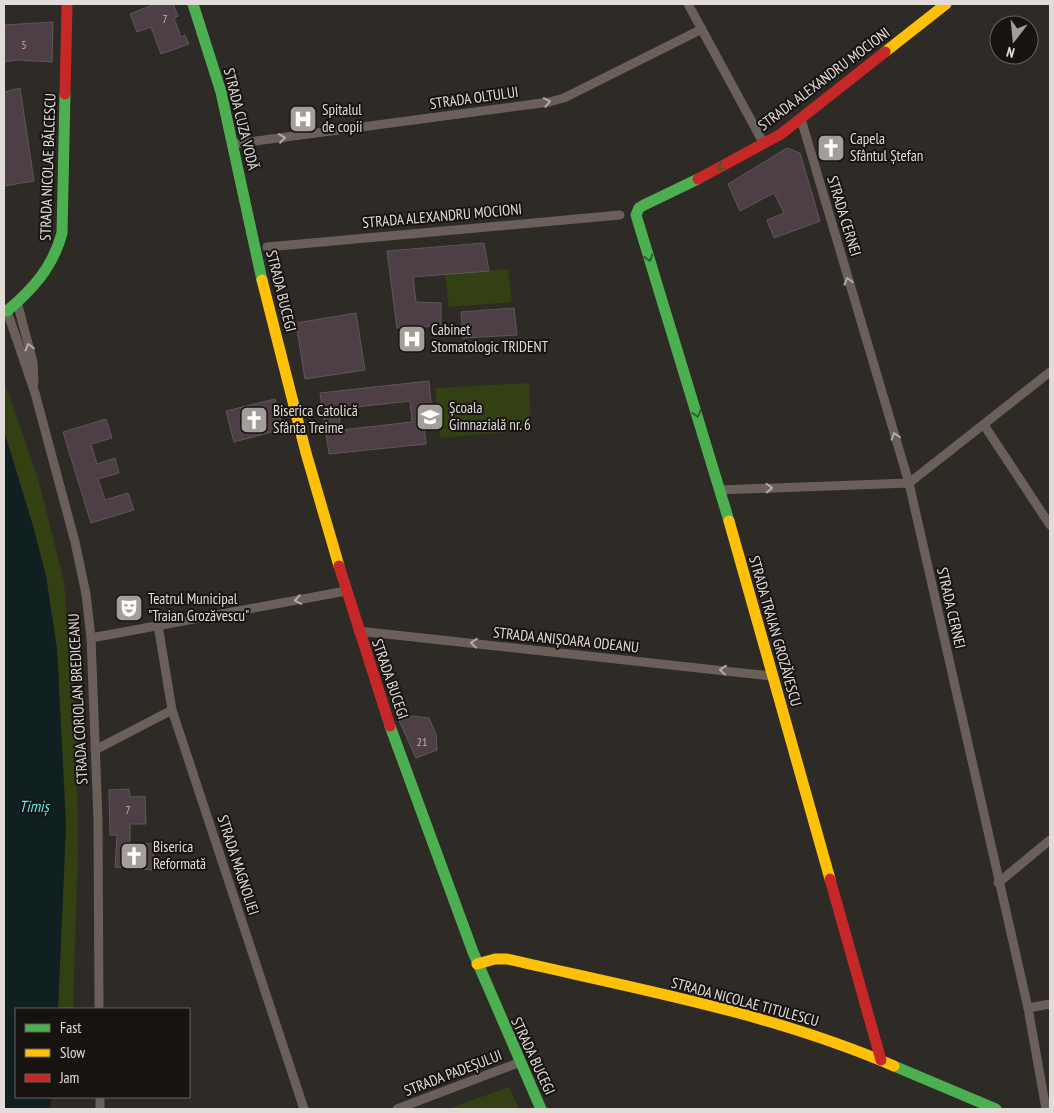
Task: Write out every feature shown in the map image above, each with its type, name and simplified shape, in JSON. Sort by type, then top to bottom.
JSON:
[{"type":"main road","name":"STRADA NICOLAE BĂLCESCU","points":[[7,311],[49,268],[59,252],[62,233],[67,4]]},
{"type":"main road","name":"STRADA CUZA VODĂ","points":[[193,4],[234,144],[254,244]]},
{"type":"main road","name":"STRADA ALEXANDRU MOCIONI","points":[[636,212],[644,205],[764,144],[801,119],[946,4]]},
{"type":"main road","name":"STRADA TRAIAN GROZĂVESCU","points":[[636,212],[720,490],[881,1060]]},
{"type":"main road","name":"STRADA BUCEGI","points":[[254,244],[296,414],[358,631],[406,774],[477,964],[518,1062],[541,1109]]},
{"type":"main road","name":"STRADA NICOLAE TITULESCU","points":[[477,964],[495,958],[507,959],[731,1011],[845,1045],[993,1109]]},
{"type":"street","points":[[688,4],[764,144]]},
{"type":"street","name":"STRADA OLTULUI","points":[[234,144],[549,102],[564,98],[702,29]]},
{"type":"street","name":"STRADA CERNEI","points":[[801,119],[909,483],[998,883],[1028,1008],[1046,1109]]},
{"type":"street","name":"STRADA ALEXANDRU MOCIONI","points":[[267,247],[620,215]]},
{"type":"street","name":"STRADA CORIOLAN BREDICEANU","points":[[17,302],[33,362],[35,393]]},
{"type":"street","name":"STRADA CORIOLAN BREDICEANU","points":[[7,311],[35,393],[76,542],[86,594],[95,750],[99,1008]]},
{"type":"street","points":[[720,490],[909,483],[1050,372]]},
{"type":"street","points":[[984,425],[1050,525]]},
{"type":"street","points":[[90,638],[346,591]]},
{"type":"street","name":"STRADA MAGNOLIEI","points":[[158,625],[172,710],[304,1109]]},
{"type":"street","name":"STRADA ANIȘOARA ODEANU","points":[[358,631],[771,676]]},
{"type":"street","points":[[95,750],[172,710]]},
{"type":"street","points":[[998,883],[1050,840]]},
{"type":"street","points":[[1028,1008],[1050,1004]]},
{"type":"street","name":"STRADA PADEȘULUI","points":[[398,1109],[518,1062]]},
{"type":"green space","points":[[508,269],[512,302],[449,307],[445,274]]},
{"type":"green space","points":[[4,381],[37,475],[64,582],[76,726],[78,852],[73,1008],[58,1008],[66,825],[57,649],[46,576],[4,431]]},
{"type":"green space","points":[[529,383],[531,430],[440,438],[435,388]]},
{"type":"green space","points":[[509,1087],[519,1109],[447,1109]]},
{"type":"water","name":"Timiș","points":[[4,431],[46,576],[57,649],[66,825],[58,1008],[15,1008],[15,1098],[52,1098],[50,1109],[4,1109]]},
{"type":"building","points":[[155,4],[173,4],[178,16],[174,18],[181,37],[185,35],[189,44],[161,54],[151,27],[137,32],[130,14]]},
{"type":"building","points":[[53,22],[52,62],[18,60],[4,62],[4,25]]},
{"type":"building","points":[[20,88],[34,181],[4,186],[4,92]]},
{"type":"building","name":"Capela Sfântul Ștefan","points":[[829,142],[833,142],[837,148],[833,154],[829,154],[825,150],[825,146]]},
{"type":"building","points":[[787,148],[800,153],[820,221],[774,238],[767,220],[784,213],[774,193],[740,211],[728,184]]},
{"type":"building","points":[[484,243],[489,271],[413,277],[416,302],[441,303],[441,326],[397,328],[387,251]]},
{"type":"building","points":[[514,308],[517,335],[463,338],[461,312]]},
{"type":"building","points":[[356,313],[365,370],[305,379],[296,323]]},
{"type":"building","points":[[429,381],[431,403],[422,404],[426,444],[329,454],[320,393]],"holes":[[[410,401],[412,422],[341,430],[338,409]]]},
{"type":"building","name":"Biserica Catolică Sfânta Treime","points":[[275,399],[283,429],[234,442],[226,411]]},
{"type":"building","points":[[106,419],[112,438],[91,444],[97,464],[115,458],[119,473],[98,479],[105,500],[128,493],[134,510],[91,523],[63,432]]},
{"type":"building","points":[[396,714],[429,718],[436,734],[437,750],[416,758]]},
{"type":"building","points":[[129,789],[130,797],[145,796],[146,824],[130,824],[130,843],[154,844],[152,870],[115,867],[117,835],[110,835],[109,790]]},
{"type":"traffic: fast","points":[[193,4],[221,92],[262,280]]},
{"type":"traffic: fast","points":[[7,311],[41,276],[53,256],[62,233],[65,94]]},
{"type":"traffic: fast","points":[[698,179],[644,205],[639,208],[636,215],[729,521]]},
{"type":"traffic: fast","points":[[390,726],[473,952],[541,1109]]},
{"type":"traffic: fast","points":[[894,1066],[996,1109]]},
{"type":"traffic: slow","points":[[885,52],[946,4]]},
{"type":"traffic: slow","points":[[262,280],[306,453],[339,566]]},
{"type":"traffic: slow","points":[[729,521],[830,879]]},
{"type":"traffic: slow","points":[[477,964],[495,959],[507,959],[655,992],[800,1031],[894,1066]]},
{"type":"traffic: jam","points":[[65,94],[67,4]]},
{"type":"traffic: jam","points":[[698,179],[781,134],[885,52]]},
{"type":"traffic: jam","points":[[339,566],[390,726]]},
{"type":"traffic: jam","points":[[830,879],[881,1060]]},
{"type":"place","name":"Spitalul de copii","points":[[303,119]]},
{"type":"place","name":"Capela Sfântul Ștefan","points":[[831,148]]},
{"type":"place","name":"Cabinet Stomatologic TRIDENT","points":[[412,339]]},
{"type":"place","name":"Școala Gimnazială nr. 6","points":[[430,417]]},
{"type":"place","name":"Biserica Catolică Sfânta Treime","points":[[254,420]]},
{"type":"place","name":"Teatrul Municipal \"Traian Grozăvescu\"","points":[[129,608]]},
{"type":"place","name":"Biserica Reformată","points":[[134,856]]}]
